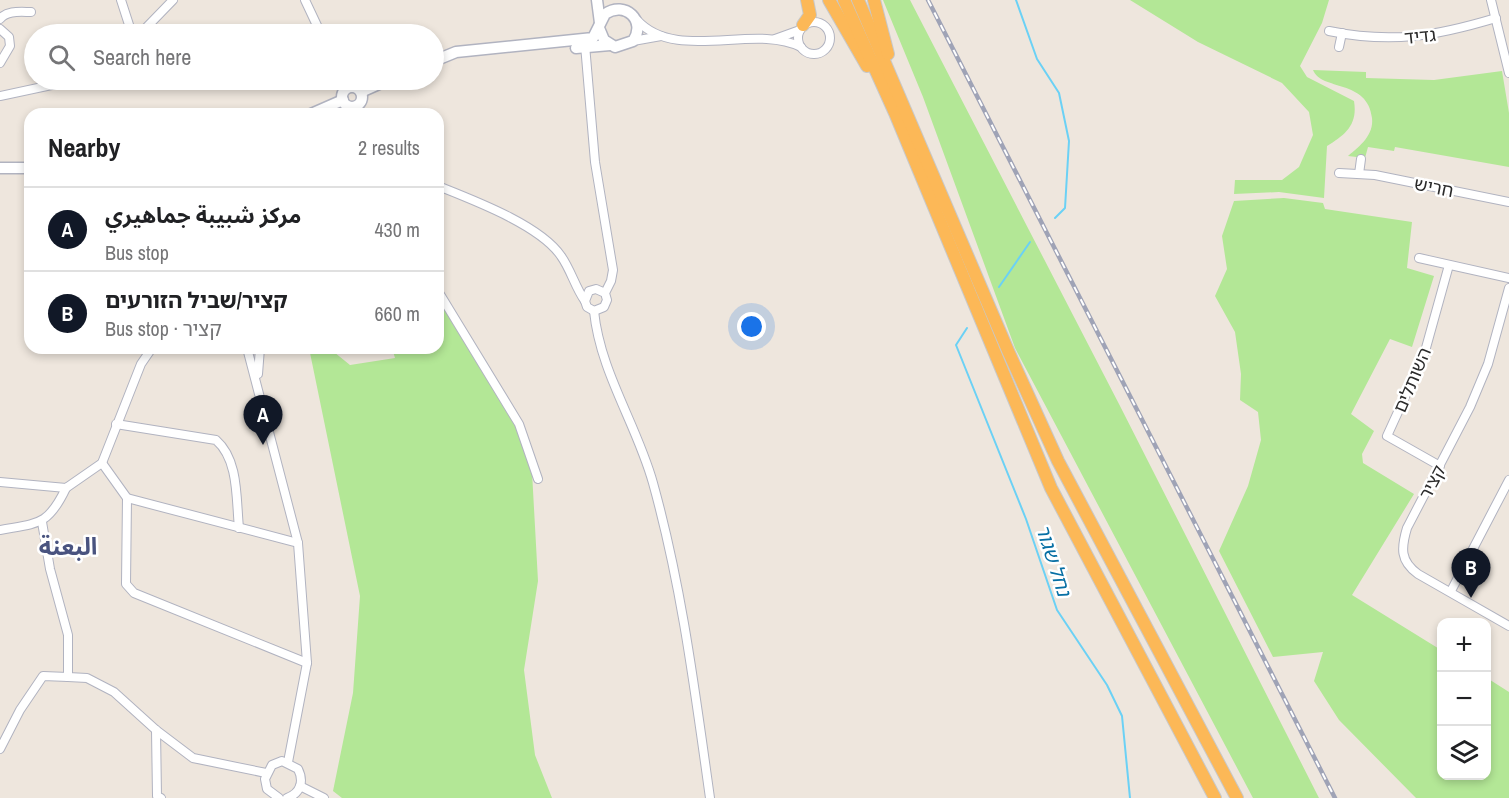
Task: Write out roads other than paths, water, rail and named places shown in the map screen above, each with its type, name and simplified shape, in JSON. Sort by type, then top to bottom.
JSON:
[{"type":"highway","points":[[802,28],[810,15],[807,0]]},
{"type":"highway","points":[[829,0],[895,113]]},
{"type":"highway","points":[[844,0],[895,113],[1051,488],[1215,798]]},
{"type":"highway","points":[[858,0],[1058,461],[1237,798]]},
{"type":"highway","points":[[874,0],[894,79]]},
{"type":"main road","points":[[597,0],[602,37],[609,45]]},
{"type":"main road","points":[[444,57],[456,52],[498,48],[585,44],[622,47],[633,41],[638,30],[637,20],[631,12],[622,9],[613,0]]},
{"type":"main road","points":[[585,44],[593,38],[609,11],[622,9]]},
{"type":"main road","points":[[343,90],[343,100],[353,108]]},
{"type":"main road","points":[[361,92],[366,90]]},
{"type":"main road","points":[[357,108],[361,102],[361,92]]},
{"type":"main road","points":[[325,108],[343,100]]},
{"type":"main road","points":[[0,168],[24,168]]},
{"type":"street","points":[[121,0],[129,24]]},
{"type":"street","points":[[150,24],[173,0]]},
{"type":"street","points":[[305,0],[316,24]]},
{"type":"street","points":[[1491,0],[1509,72]]},
{"type":"street","points":[[0,19],[14,12],[32,12]]},
{"type":"street","name":"גדיד","points":[[1329,31],[1377,38],[1413,38],[1442,33],[1496,18]]},
{"type":"street","points":[[637,20],[663,36]]},
{"type":"street","points":[[768,40],[802,28],[819,22],[828,29],[830,39],[826,48],[818,54],[807,53],[798,40],[802,28]]},
{"type":"street","points":[[0,29],[9,37],[10,46],[0,63]]},
{"type":"street","points":[[1340,47],[1342,33]]},
{"type":"street","points":[[633,41],[663,36],[699,41],[768,40],[801,47]]},
{"type":"street","points":[[444,189],[520,225],[551,244],[566,263],[587,308],[594,311],[601,310],[606,304],[605,293],[611,282],[613,270],[594,150],[585,44]]},
{"type":"street","points":[[0,96],[28,90]]},
{"type":"street","points":[[1359,174],[1361,159]]},
{"type":"street","name":"חריש","points":[[1339,173],[1359,174],[1509,202]]},
{"type":"street","points":[[1419,258],[1509,278]]},
{"type":"street","name":"השותלים","points":[[1440,466],[1387,436],[1424,355],[1449,265]]},
{"type":"street","name":"קציר","points":[[1508,624],[1418,574],[1406,563],[1402,554],[1407,528],[1470,407],[1488,364],[1509,288]]},
{"type":"street","points":[[585,301],[586,294],[592,289],[599,289],[605,293]]},
{"type":"street","points":[[444,301],[519,424],[538,479]]},
{"type":"street","points":[[594,311],[602,353],[653,482],[678,585],[710,798]]},
{"type":"street","points":[[0,530],[42,522],[57,506],[66,488],[102,463],[141,364],[148,354]]},
{"type":"street","points":[[250,354],[258,396],[298,543],[307,663],[288,762]]},
{"type":"street","points":[[258,396],[260,354]]},
{"type":"street","points":[[116,424],[216,440],[225,448],[230,460],[239,528]]},
{"type":"street","points":[[102,463],[127,498],[126,584],[134,593],[307,663]]},
{"type":"street","points":[[1450,591],[1509,480]]},
{"type":"street","points":[[0,482],[66,488]]},
{"type":"street","points":[[127,498],[298,543]]},
{"type":"street","points":[[42,522],[50,570],[68,635],[68,677]]},
{"type":"street","points":[[0,749],[20,710],[43,676],[87,678],[114,692],[156,730],[193,758],[266,773]]},
{"type":"street","points":[[156,730],[157,796],[161,798]]},
{"type":"street","points":[[279,798],[267,789],[266,773],[272,765],[288,762]]},
{"type":"street","points":[[287,798],[297,792],[300,786],[300,774],[288,762]]},
{"type":"street","points":[[300,786],[324,798]]},
{"type":"waterway","name":"נחל שגור","points":[[1016,0],[1037,59],[1059,93],[1069,141],[1065,208],[1055,218]]},
{"type":"waterway","name":"נחל שגור","points":[[999,287],[1030,242]]},
{"type":"waterway","name":"נחל שגור","points":[[967,328],[956,345],[1026,519],[1057,610],[1107,685],[1122,716],[1130,798]]},
{"type":"railway","points":[[928,0],[1335,798]]},
{"type":"place","name":"مركز شبيبة جماهيري","points":[[263,445]]},
{"type":"place","name":"קציר/שביל הזורעים","points":[[1471,598]]},
{"type":"district","name":"البعنة","points":[[68,546]]}]
